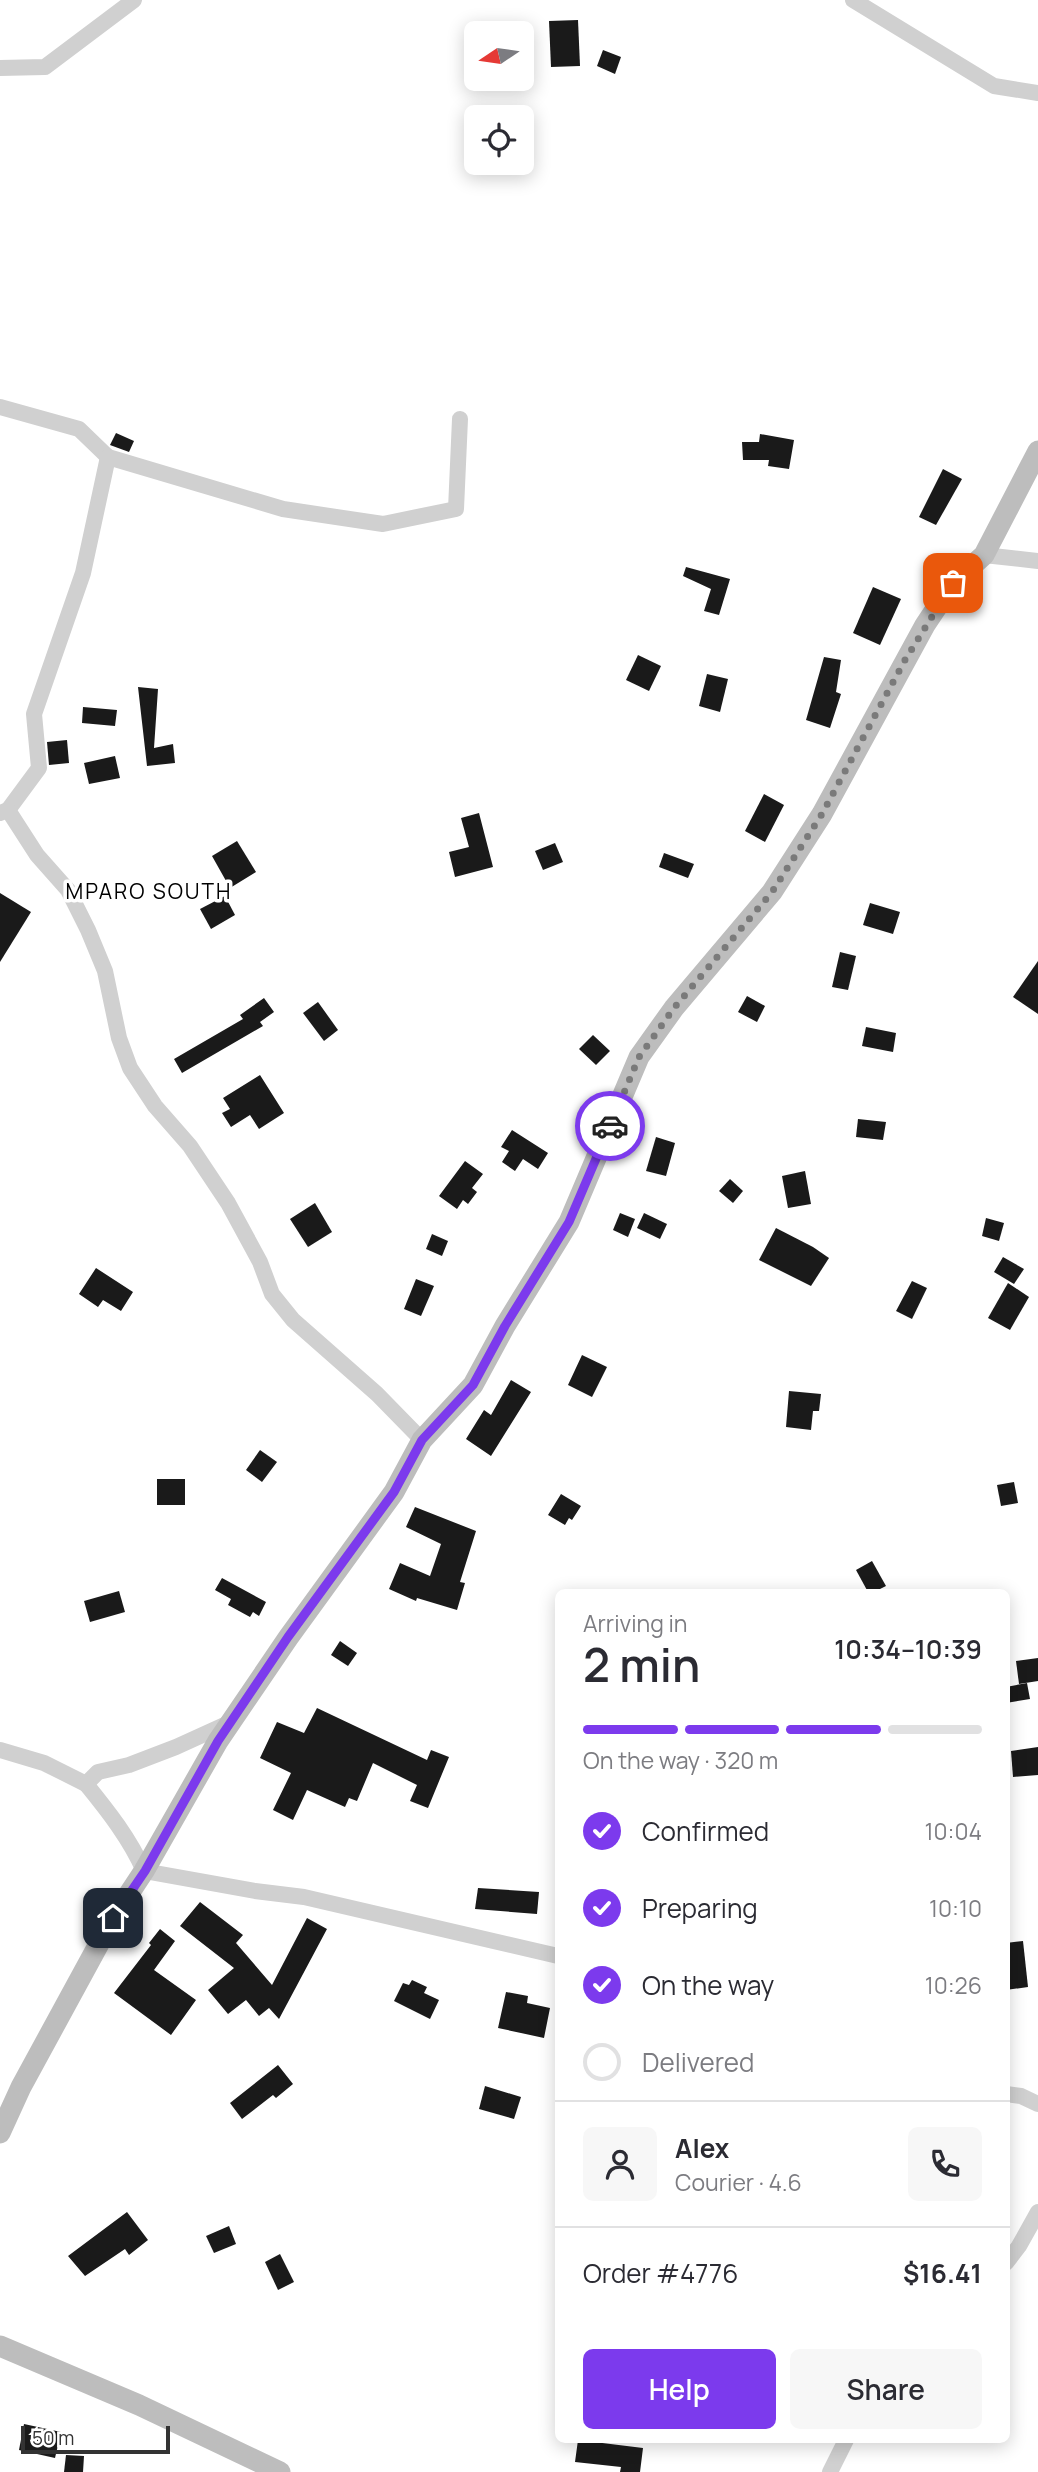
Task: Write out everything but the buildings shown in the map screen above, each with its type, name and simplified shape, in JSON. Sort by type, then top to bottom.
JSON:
[{"type":"street","points":[[0,68],[45,67],[134,0]]},
{"type":"street","points":[[853,0],[994,86],[1038,93]]},
{"type":"street","points":[[0,407],[79,429],[108,457],[283,509],[383,524],[456,509],[460,419]]},
{"type":"street","points":[[108,457],[83,573],[34,714],[39,768],[4,812],[68,890],[105,971],[119,1038],[130,1068],[155,1106],[190,1146],[228,1203],[260,1262],[272,1294],[293,1320],[377,1394],[422,1440]]},
{"type":"street","points":[[0,2133],[21,2087],[113,1918],[145,1871],[231,1722],[288,1637],[394,1492],[422,1440],[473,1385],[505,1326],[569,1222],[639,1057],[674,1008],[772,892],[822,814],[925,625],[953,583],[984,555],[1037,458]]},
{"type":"street","points":[[984,555],[1038,561]]},
{"type":"street","points":[[86,1784],[98,1772],[129,1765],[231,1722]]},
{"type":"street","points":[[0,1750],[44,1763],[86,1784],[112,1816],[145,1871]]},
{"type":"street","points":[[145,1871],[304,1897],[555,1955]]},
{"type":"street","points":[[1010,2095],[1021,2096],[1038,2104]]},
{"type":"street","points":[[1010,2258],[1038,2212]]},
{"type":"street","points":[[0,2346],[139,2405],[280,2472]]},
{"type":"street","points":[[830,2472],[844,2443]]},
{"type":"way so far","points":[[610,1126],[639,1057],[674,1008],[772,892],[822,814],[905,660],[953,583]]},
{"type":"district","name":"MPARO SOUTH","points":[[149,892]]},
{"type":"route","points":[[113,1918],[145,1871],[218,1741],[288,1637],[394,1492],[422,1440],[473,1385],[505,1326],[569,1222],[610,1126]]}]
